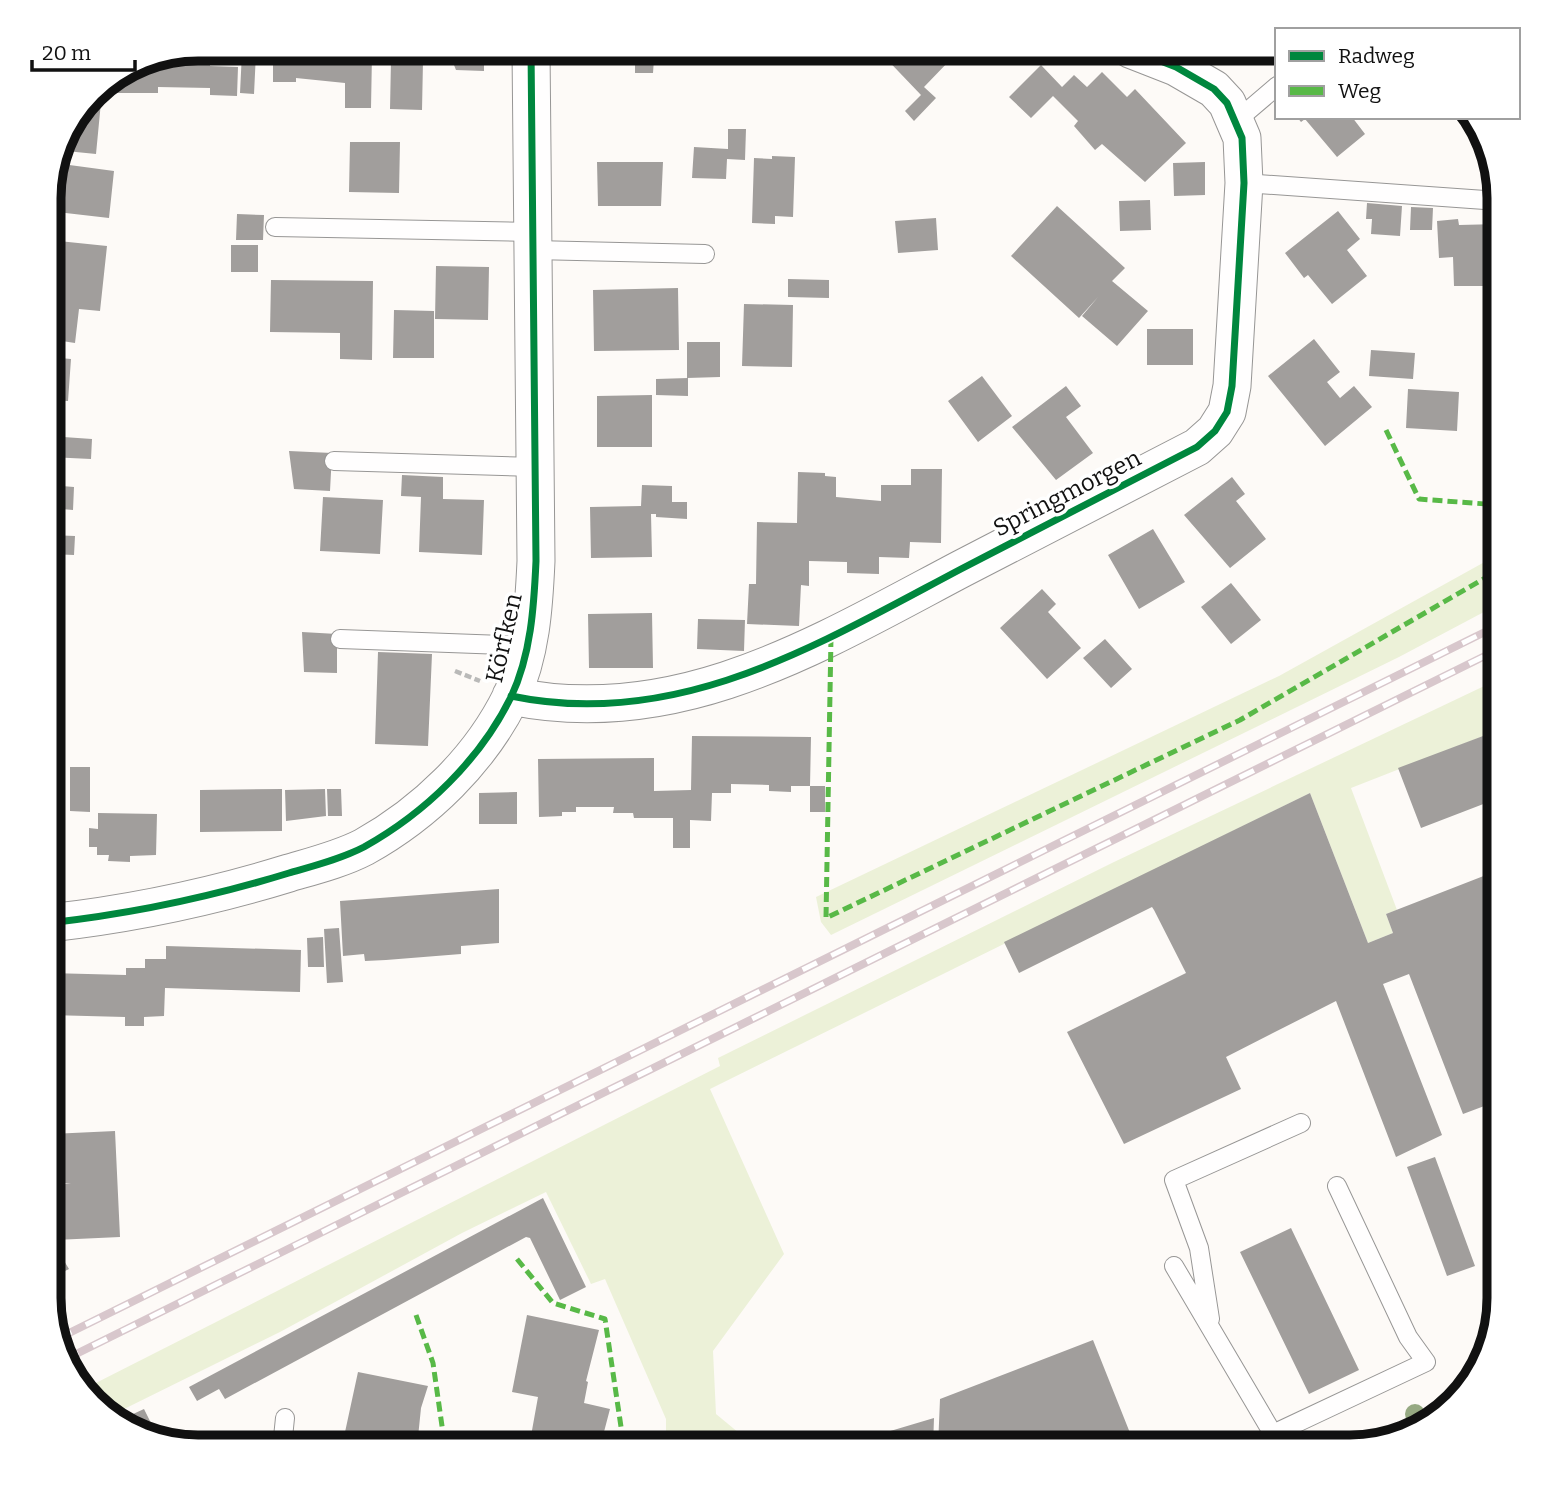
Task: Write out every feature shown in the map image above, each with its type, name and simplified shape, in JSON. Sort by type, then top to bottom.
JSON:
[{"type":"street","name":"Körfken","points":[[61,921],[125,913],[244,886],[361,849],[398,827],[447,785],[490,730],[511,696],[527,646],[536,574],[531,61]]},
{"type":"street","name":"Springmorgen","points":[[511,696],[546,703],[585,706],[632,702],[720,684],[831,638],[1197,447],[1215,430],[1227,412],[1232,386],[1244,183],[1242,138],[1227,103],[1201,79],[1167,62]]},
{"type":"lane","points":[[1236,121],[1275,88]]},
{"type":"lane","points":[[1244,183],[1487,200]]},
{"type":"lane","points":[[275,227],[534,241],[705,254]]},
{"type":"lane","points":[[334,461],[537,467]]},
{"type":"lane","points":[[340,639],[527,646]]},
{"type":"lane","points":[[1212,1330],[1199,1248],[1174,1180],[1301,1123]]},
{"type":"lane","points":[[1174,1266],[1273,1434],[1426,1362],[1408,1337],[1337,1186]]},
{"type":"lane","points":[[283,1435],[285,1418]]},
{"type":"path","points":[[432,643],[435,656],[442,664],[511,696]]},
{"type":"green space","points":[[1487,561],[1487,610],[1399,657],[831,935],[821,922],[816,897],[1279,676]]},
{"type":"green space","points":[[1487,685],[1487,735],[1351,788],[1397,910],[1386,914],[1393,933],[1368,943],[1310,793],[710,1089],[784,1254],[713,1351],[716,1414],[741,1435],[666,1435],[666,1419],[605,1279],[591,1284],[546,1192],[462,1233],[280,1332],[120,1411],[92,1385],[720,1066],[718,1058],[1114,862]]},
{"type":"building","points":[[210,61],[210,66],[238,67],[237,96],[210,95],[210,88],[158,87],[158,93],[113,93],[138,75],[181,62]]},
{"type":"building","points":[[242,61],[256,61],[254,94],[240,93]]},
{"type":"building","points":[[273,61],[372,61],[371,108],[345,108],[345,83],[296,78],[296,82],[273,82]]},
{"type":"building","points":[[391,61],[423,61],[422,110],[390,109]]},
{"type":"building","points":[[432,61],[484,61],[484,71],[456,70],[454,65],[432,64]]},
{"type":"building","points":[[635,61],[654,61],[653,73],[635,73]]},
{"type":"building","points":[[889,62],[948,62],[924,87],[936,98],[914,121],[905,111],[921,95]]},
{"type":"building","points":[[1041,65],[1062,87],[1074,75],[1087,87],[1102,72],[1127,97],[1135,89],[1186,143],[1145,182],[1102,144],[1095,150],[1074,126],[1078,121],[1053,96],[1031,118],[1009,97]]},
{"type":"building","points":[[101,102],[96,154],[70,151],[80,130]]},
{"type":"building","points":[[1305,119],[1354,119],[1365,134],[1337,157]]},
{"type":"building","points":[[728,129],[746,129],[745,160],[727,159],[726,179],[692,178],[694,147],[728,149]]},
{"type":"building","points":[[350,142],[400,142],[399,193],[349,192]]},
{"type":"building","points":[[772,156],[795,157],[793,217],[775,216],[775,224],[752,223],[754,158],[772,159]]},
{"type":"building","points":[[597,162],[663,162],[661,206],[598,206]]},
{"type":"building","points":[[1205,162],[1205,195],[1174,196],[1173,163]]},
{"type":"building","points":[[66,164],[114,171],[109,218],[62,213],[62,181]]},
{"type":"building","points":[[1150,200],[1151,230],[1120,231],[1119,201]]},
{"type":"building","points":[[1367,203],[1402,206],[1400,236],[1371,234],[1372,219],[1366,219]]},
{"type":"building","points":[[1057,206],[1125,268],[1112,281],[1148,311],[1117,346],[1082,316],[1098,297],[1079,318],[1011,256]]},
{"type":"building","points":[[1411,207],[1433,208],[1432,230],[1410,230]]},
{"type":"building","points":[[1338,211],[1360,239],[1347,250],[1367,276],[1332,304],[1308,275],[1304,278],[1285,253]]},
{"type":"building","points":[[237,214],[264,215],[263,240],[236,240]]},
{"type":"building","points":[[936,218],[938,250],[898,253],[895,221]]},
{"type":"building","points":[[1458,219],[1459,225],[1487,224],[1487,286],[1454,286],[1453,257],[1439,258],[1437,221]]},
{"type":"building","points":[[62,241],[107,246],[100,311],[79,309],[75,343],[62,341]]},
{"type":"building","points":[[231,245],[258,245],[258,272],[231,272]]},
{"type":"building","points":[[436,266],[489,267],[488,320],[435,319]]},
{"type":"building","points":[[788,279],[829,280],[829,298],[788,297]]},
{"type":"building","points":[[271,280],[373,281],[372,360],[340,359],[340,333],[270,332]]},
{"type":"building","points":[[678,288],[679,350],[594,351],[593,290]]},
{"type":"building","points":[[744,304],[793,305],[792,367],[742,366]]},
{"type":"building","points":[[394,310],[434,311],[434,358],[393,358]]},
{"type":"building","points":[[1147,329],[1193,329],[1193,365],[1147,365]]},
{"type":"building","points":[[1314,339],[1340,372],[1327,382],[1340,398],[1354,386],[1372,407],[1325,446],[1268,376]]},
{"type":"building","points":[[687,342],[720,342],[720,377],[687,378]]},
{"type":"building","points":[[1371,350],[1415,353],[1413,379],[1369,376]]},
{"type":"building","points":[[62,358],[71,359],[68,401],[62,401]]},
{"type":"building","points":[[982,376],[1012,416],[978,442],[948,401]]},
{"type":"building","points":[[688,378],[688,396],[656,395],[656,379]]},
{"type":"building","points":[[1066,386],[1081,406],[1066,417],[1093,453],[1056,480],[1012,427]]},
{"type":"building","points":[[1408,389],[1459,392],[1457,431],[1406,428]]},
{"type":"building","points":[[652,395],[652,447],[597,447],[597,396]]},
{"type":"building","points":[[62,437],[92,439],[91,459],[62,458]]},
{"type":"building","points":[[289,451],[332,453],[330,491],[294,489]]},
{"type":"building","points":[[911,469],[942,469],[941,543],[910,542],[909,558],[879,557],[879,574],[847,573],[847,562],[809,561],[809,586],[801,585],[799,626],[747,624],[749,584],[756,584],[757,522],[797,523],[798,472],[825,473],[825,476],[836,477],[836,497],[881,501],[881,485],[911,485]]},
{"type":"building","points":[[402,475],[443,477],[443,499],[484,500],[482,555],[419,552],[421,497],[401,496]]},
{"type":"building","points":[[1232,477],[1245,494],[1236,501],[1266,539],[1230,568],[1184,515]]},
{"type":"building","points":[[642,485],[672,486],[672,502],[687,502],[687,519],[656,517],[656,514],[651,514],[652,557],[591,558],[590,507],[641,506]]},
{"type":"building","points":[[62,486],[74,487],[73,510],[62,509]]},
{"type":"building","points":[[323,497],[383,500],[380,554],[320,551]]},
{"type":"building","points":[[1153,529],[1185,582],[1139,609],[1108,555]]},
{"type":"building","points":[[62,535],[75,536],[74,555],[62,555]]},
{"type":"building","points":[[1231,583],[1261,620],[1231,644],[1201,607]]},
{"type":"building","points":[[1042,589],[1056,604],[1048,612],[1081,648],[1047,679],[1000,628]]},
{"type":"building","points":[[652,613],[653,668],[589,668],[588,614]]},
{"type":"building","points":[[698,619],[745,620],[744,651],[697,649]]},
{"type":"building","points":[[302,632],[337,634],[337,673],[304,672]]},
{"type":"building","points":[[1105,639],[1132,669],[1111,688],[1083,658]]},
{"type":"building","points":[[378,652],[432,654],[428,746],[375,744]]},
{"type":"building","points":[[1487,735],[1487,803],[1421,828],[1398,768]]},
{"type":"building","points":[[692,736],[811,737],[810,786],[791,786],[791,792],[769,791],[769,785],[731,784],[731,793],[712,793],[711,821],[690,820],[690,848],[673,848],[673,818],[634,818],[633,813],[613,813],[614,807],[576,807],[576,812],[562,812],[562,816],[539,817],[538,759],[654,758],[654,791],[691,790]]},
{"type":"building","points":[[70,767],[90,767],[90,812],[70,811]]},
{"type":"building","points":[[810,786],[825,786],[825,812],[810,812]]},
{"type":"building","points":[[282,789],[282,831],[200,832],[200,790]]},
{"type":"building","points":[[325,789],[326,816],[286,821],[285,790]]},
{"type":"building","points":[[327,789],[341,789],[342,816],[328,816]]},
{"type":"building","points":[[517,792],[517,824],[479,824],[479,793]]},
{"type":"building","points":[[1310,793],[1368,943],[1393,933],[1386,914],[1487,875],[1487,1105],[1463,1114],[1409,974],[1383,984],[1442,1135],[1396,1157],[1336,1001],[1226,1057],[1241,1089],[1124,1144],[1067,1032],[1186,973],[1154,910],[1152,907],[1019,973],[1004,942]]},
{"type":"building","points":[[98,813],[157,814],[156,855],[130,856],[130,862],[108,861],[109,855],[97,855],[97,847],[89,847],[89,828],[98,829]]},
{"type":"building","points":[[499,889],[499,943],[461,946],[461,954],[365,961],[364,954],[343,956],[340,901]]},
{"type":"building","points":[[339,928],[343,982],[327,983],[324,929]]},
{"type":"building","points":[[323,937],[324,967],[308,967],[307,938]]},
{"type":"building","points":[[166,946],[301,950],[300,992],[165,988],[164,1016],[144,1017],[144,1026],[125,1026],[125,1017],[61,1015],[61,973],[126,975],[126,968],[145,968],[145,959],[166,959]]},
{"type":"building","points":[[115,1131],[120,1237],[61,1240],[61,1184],[71,1183],[61,1183],[61,1134]]},
{"type":"building","points":[[1435,1157],[1475,1266],[1447,1276],[1407,1167]]},
{"type":"building","points":[[543,1198],[586,1287],[560,1300],[530,1238],[526,1237],[225,1399],[219,1389],[197,1401],[189,1387]]},
{"type":"building","points":[[1291,1228],[1359,1370],[1309,1394],[1240,1252]]},
{"type":"building","points":[[61,1256],[69,1269],[61,1273]]},
{"type":"building","points":[[527,1315],[599,1330],[586,1381],[584,1403],[610,1409],[603,1435],[531,1435],[538,1397],[512,1392]]},
{"type":"building","points":[[1093,1340],[1131,1435],[938,1435],[940,1399]]},
{"type":"building","points":[[358,1372],[428,1386],[421,1408],[418,1435],[344,1435]]},
{"type":"building","points":[[144,1409],[151,1423],[148,1425],[129,1416]]},
{"type":"building","points":[[934,1418],[933,1435],[877,1435]]},
{"type":"building","points":[[186,1430],[219,1435],[199,1435],[185,1433]]},
{"type":"railway","points":[[67,1334],[1487,631]]},
{"type":"railway","points":[[74,1355],[1487,655]]},
{"type":"marked path","points":[[1386,430],[1419,499],[1487,504]]},
{"type":"marked path","points":[[831,637],[826,918],[1240,720],[1487,577]]},
{"type":"marked path","points":[[517,1259],[553,1303],[605,1319],[622,1435]]},
{"type":"marked path","points":[[416,1315],[433,1363],[443,1435]]},
{"type":"cycle path","points":[[61,921],[140,910],[200,897],[317,865],[364,847],[408,818],[449,783],[484,742],[511,697],[527,647],[536,561],[531,61]]},
{"type":"cycle path","points":[[511,696],[572,704],[632,701],[689,691],[745,674],[854,625],[1197,447],[1215,431],[1227,412],[1232,386],[1244,183],[1242,138],[1227,103],[1214,89],[1163,62]]}]
